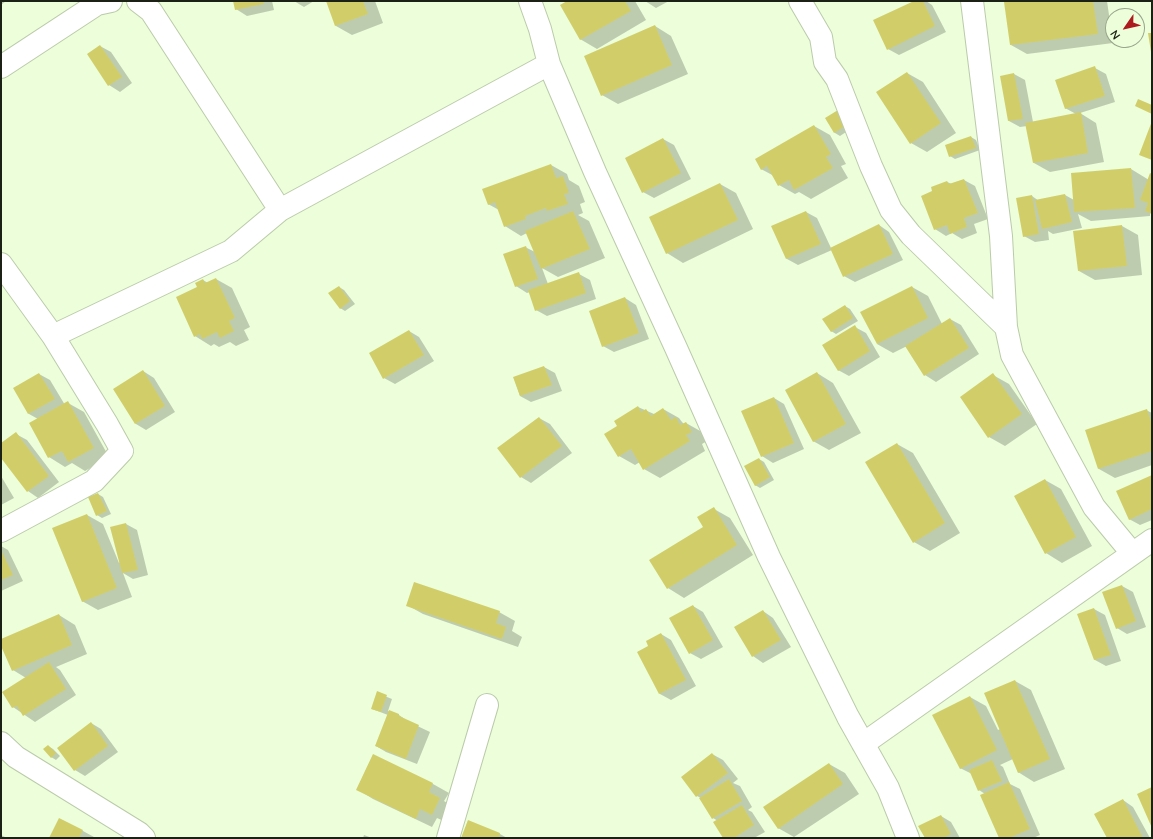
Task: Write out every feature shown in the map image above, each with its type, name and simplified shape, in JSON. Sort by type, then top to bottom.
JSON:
[{"type":"street","points":[[1,67],[97,4],[111,1]]},
{"type":"street","points":[[138,1],[151,11],[280,210]]},
{"type":"street","points":[[530,1],[540,29],[549,64],[595,172],[673,341],[769,557],[848,717],[888,788],[908,838]]},
{"type":"street","points":[[800,1],[820,37],[825,62],[837,79],[871,166],[891,210],[911,235],[1006,327]]},
{"type":"street","points":[[972,1],[1001,236],[1006,327],[1012,355],[1094,507],[1132,553]]},
{"type":"street","points":[[53,336],[231,251],[280,210],[549,64]]},
{"type":"street","points":[[1,264],[53,336],[122,451],[94,481],[1,531]]},
{"type":"street","points":[[863,744],[1152,540]]},
{"type":"street","points":[[448,838],[487,704]]},
{"type":"street","points":[[1,743],[16,757],[139,833],[144,838]]},
{"type":"building","points":[[233,1],[263,1],[264,4],[235,10]]},
{"type":"building","points":[[326,1],[363,1],[368,14],[335,26]]},
{"type":"building","points":[[567,1],[625,1],[631,11],[580,40],[560,5]]},
{"type":"building","points":[[914,1],[923,1],[935,26],[887,50],[873,20]]},
{"type":"building","points":[[1093,1],[1098,34],[1010,45],[1004,2]]},
{"type":"building","points":[[655,25],[672,65],[601,96],[584,56]]},
{"type":"building","points":[[1148,33],[1152,33],[1152,52],[1151,52]]},
{"type":"building","points":[[100,45],[122,77],[108,86],[87,54]]},
{"type":"building","points":[[1095,66],[1105,96],[1065,109],[1055,80]]},
{"type":"building","points":[[907,72],[941,123],[910,144],[876,92]]},
{"type":"building","points":[[1014,73],[1023,119],[1008,121],[1000,76]]},
{"type":"building","points":[[1138,99],[1152,105],[1152,114],[1135,106]]},
{"type":"building","points":[[838,110],[847,125],[834,133],[825,118]]},
{"type":"building","points":[[1081,112],[1088,153],[1033,163],[1025,123]]},
{"type":"building","points":[[1152,121],[1152,160],[1139,155]]},
{"type":"building","points":[[814,125],[831,154],[826,157],[833,168],[794,190],[789,180],[778,186],[767,166],[761,170],[755,159]]},
{"type":"building","points":[[971,136],[976,148],[949,157],[945,145]]},
{"type":"building","points":[[663,138],[681,173],[642,193],[625,158]]},
{"type":"building","points":[[551,164],[556,178],[563,176],[569,193],[564,194],[568,204],[547,211],[546,208],[525,216],[526,219],[504,227],[495,202],[488,205],[482,189]]},
{"type":"building","points":[[1131,168],[1135,208],[1074,212],[1071,173]]},
{"type":"building","points":[[1150,173],[1152,174],[1152,214],[1145,211],[1148,203],[1140,200]]},
{"type":"building","points":[[964,179],[978,213],[964,218],[967,227],[950,234],[947,225],[934,230],[921,196],[932,191],[931,187],[947,181],[949,184]]},
{"type":"building","points":[[720,183],[738,220],[666,254],[649,217]]},
{"type":"building","points":[[1065,194],[1072,222],[1042,229],[1035,200]]},
{"type":"building","points":[[1032,195],[1039,234],[1023,237],[1016,198]]},
{"type":"building","points":[[573,211],[590,249],[541,269],[525,231]]},
{"type":"building","points":[[806,211],[821,244],[786,259],[771,226]]},
{"type":"building","points":[[879,224],[893,254],[843,277],[830,248]]},
{"type":"building","points":[[1122,225],[1127,266],[1078,271],[1073,231]]},
{"type":"building","points":[[526,246],[538,279],[515,287],[503,254]]},
{"type":"building","points":[[579,272],[586,293],[535,311],[528,290]]},
{"type":"building","points":[[216,278],[235,318],[229,321],[234,331],[220,338],[217,332],[202,339],[200,334],[194,337],[176,297],[197,287],[195,283],[203,279],[205,283]]},
{"type":"building","points":[[339,286],[350,301],[340,309],[328,293]]},
{"type":"building","points":[[912,286],[928,318],[877,344],[860,312]]},
{"type":"building","points":[[625,297],[639,333],[602,347],[589,311]]},
{"type":"building","points":[[845,305],[853,318],[831,332],[822,319]]},
{"type":"building","points":[[950,318],[969,348],[924,376],[905,346]]},
{"type":"building","points":[[855,325],[870,351],[838,371],[822,345]]},
{"type":"building","points":[[409,330],[424,355],[383,379],[369,353]]},
{"type":"building","points":[[544,366],[552,385],[520,396],[513,377]]},
{"type":"building","points":[[143,370],[165,406],[135,424],[113,389]]},
{"type":"building","points":[[817,372],[846,424],[813,442],[785,390]]},
{"type":"building","points":[[39,373],[55,399],[28,414],[13,388]]},
{"type":"building","points":[[993,373],[1022,414],[988,438],[960,397]]},
{"type":"building","points":[[774,397],[794,443],[761,457],[741,411]]},
{"type":"building","points":[[68,401],[94,448],[68,462],[62,451],[48,458],[29,423]]},
{"type":"building","points":[[638,406],[641,412],[646,409],[651,416],[663,408],[671,420],[676,417],[680,425],[686,422],[692,432],[686,435],[690,441],[643,470],[631,449],[618,457],[604,434],[617,426],[614,421]]},
{"type":"building","points":[[1147,409],[1152,424],[1152,451],[1098,469],[1085,430]]},
{"type":"building","points":[[539,417],[562,446],[520,478],[497,448]]},
{"type":"building","points":[[16,432],[49,476],[27,492],[1,458],[1,443]]},
{"type":"building","points":[[897,443],[945,523],[913,543],[865,462]]},
{"type":"building","points":[[759,458],[770,477],[755,486],[744,466]]},
{"type":"building","points":[[1152,475],[1152,509],[1129,520],[1116,491]]},
{"type":"building","points":[[1045,479],[1076,537],[1045,554],[1014,496]]},
{"type":"building","points":[[98,493],[107,511],[96,516],[88,497]]},
{"type":"building","points":[[714,507],[737,545],[667,589],[649,560],[703,527],[697,517]]},
{"type":"building","points":[[87,514],[117,588],[82,602],[52,528]]},
{"type":"building","points":[[126,523],[138,570],[122,573],[110,527]]},
{"type":"building","points":[[1,550],[13,575],[1,580]]},
{"type":"building","points":[[414,582],[500,611],[496,623],[506,627],[502,639],[406,606]]},
{"type":"building","points":[[1122,585],[1136,621],[1116,629],[1102,592]]},
{"type":"building","points":[[693,605],[713,640],[689,654],[669,618]]},
{"type":"building","points":[[1094,608],[1111,655],[1094,660],[1077,614]]},
{"type":"building","points":[[763,610],[781,640],[752,657],[734,627]]},
{"type":"building","points":[[59,614],[72,645],[12,671],[1,646],[1,639]]},
{"type":"building","points":[[661,633],[686,680],[659,694],[637,652],[648,646],[646,641]]},
{"type":"building","points":[[49,662],[66,689],[23,716],[17,706],[12,708],[2,692]]},
{"type":"building","points":[[1015,680],[1050,759],[1018,773],[984,693]]},
{"type":"building","points":[[377,691],[387,695],[381,712],[371,709]]},
{"type":"building","points":[[970,696],[997,750],[960,769],[932,715]]},
{"type":"building","points":[[389,710],[419,725],[406,759],[375,746]]},
{"type":"building","points":[[91,722],[108,746],[74,771],[57,748]]},
{"type":"building","points":[[48,745],[56,753],[51,758],[43,749]]},
{"type":"building","points":[[712,753],[728,773],[696,797],[681,777]]},
{"type":"building","points":[[373,754],[433,783],[429,792],[440,798],[432,815],[420,809],[416,819],[356,790]]},
{"type":"building","points":[[992,760],[1002,781],[978,791],[969,770]]},
{"type":"building","points":[[829,763],[843,784],[778,829],[763,807]]},
{"type":"building","points":[[729,779],[742,801],[712,819],[699,798]]},
{"type":"building","points":[[1009,782],[1030,829],[1009,838],[999,838],[980,795]]},
{"type":"building","points":[[1152,787],[1152,828],[1137,794]]},
{"type":"building","points":[[1123,799],[1143,838],[1107,838],[1094,814]]},
{"type":"building","points":[[742,805],[754,825],[734,838],[723,838],[713,822]]},
{"type":"building","points":[[941,815],[951,834],[943,838],[925,838],[918,826]]},
{"type":"building","points":[[59,818],[83,830],[79,838],[49,838]]},
{"type":"building","points":[[468,820],[500,833],[499,838],[461,838]]}]
